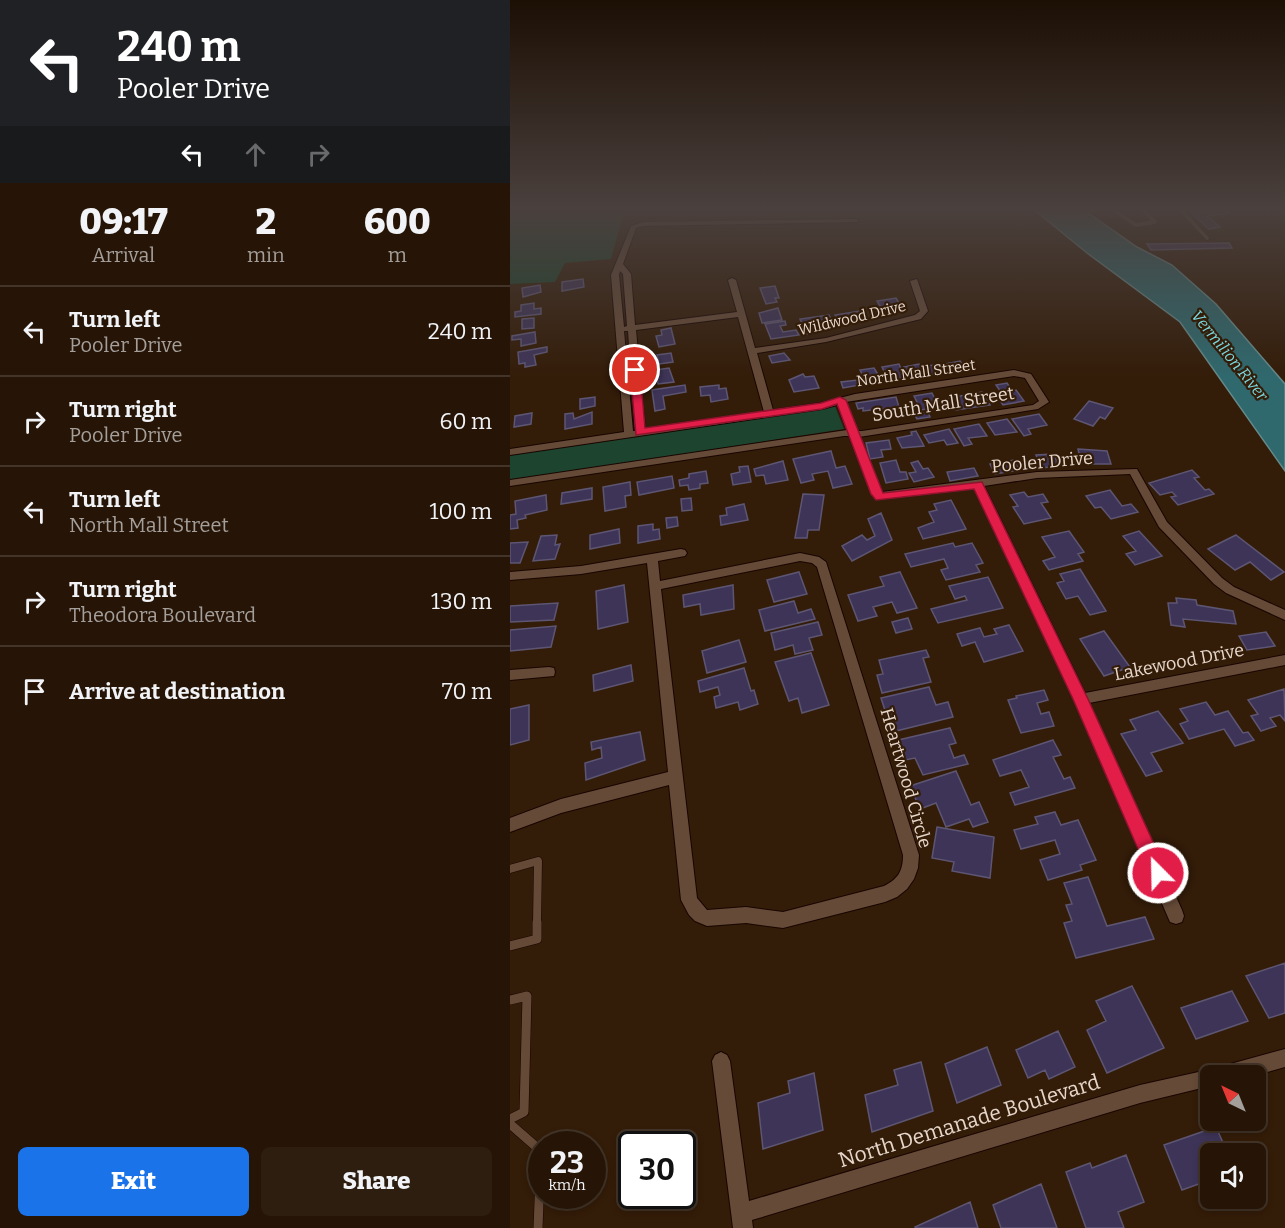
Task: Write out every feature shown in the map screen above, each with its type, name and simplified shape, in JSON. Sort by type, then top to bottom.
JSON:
[{"type":"street","points":[[629,434],[615,275],[620,266],[627,274],[640,432]]},
{"type":"street","points":[[732,280],[769,413]]},
{"type":"street","name":"Wildwood Drive","points":[[752,351],[826,340],[918,317],[924,311],[914,281]]},
{"type":"street","points":[[620,329],[742,314]]},
{"type":"street","name":"North Mall Street","points":[[510,452],[822,406],[840,400],[1018,373],[1026,375],[1036,388]]},
{"type":"street","name":"South Mall Street","points":[[510,483],[1035,407],[1044,402],[1036,388]]},
{"type":"street","name":"Pooler Drive","points":[[840,400],[880,497],[1037,476],[1133,471],[1163,524],[1218,581],[1230,590],[1285,615]]},
{"type":"street","points":[[978,484],[1081,699],[1176,916]]},
{"type":"street","points":[[510,576],[580,570],[681,553]]},
{"type":"street","name":"Heartwood Circle","points":[[652,557],[655,586],[675,777],[689,900],[703,916],[723,920],[742,915],[768,921],[783,920],[885,894],[900,887],[907,879],[911,867],[911,855],[822,565],[808,557],[793,558],[655,586]]},
{"type":"street","name":"Lakewood Drive","points":[[1081,699],[1285,660]]},
{"type":"street","points":[[510,675],[549,672]]},
{"type":"street","points":[[510,825],[561,806],[675,777]]},
{"type":"street","points":[[1258,1065],[1285,1058]]},
{"type":"street","points":[[721,1062],[742,1220]]},
{"type":"street","name":"North Demanade Boulevard","points":[[742,1220],[1140,1094],[1200,1079]]},
{"type":"lane","points":[[510,869],[538,861],[537,939],[510,946]]},
{"type":"lane","points":[[510,1000],[527,996],[524,1112],[510,1119]]},
{"type":"lane","points":[[510,1124],[541,1151],[538,1228]]},
{"type":"green space","points":[[510,265],[564,265],[555,282],[510,284]]},
{"type":"green space","points":[[835,406],[844,429],[510,481],[510,455]]},
{"type":"water","name":"Vermilion River","points":[[1104,265],[1172,265],[1216,304],[1285,384],[1285,471],[1180,322]]},
{"type":"building","points":[[583,279],[584,287],[562,291],[562,282]]},
{"type":"building","points":[[540,285],[541,292],[523,297],[522,288]]},
{"type":"building","points":[[775,286],[779,298],[775,298],[777,302],[766,304],[760,288]]},
{"type":"building","points":[[896,298],[899,303],[889,305],[892,310],[883,311],[877,301]]},
{"type":"building","points":[[534,303],[534,309],[541,308],[541,314],[515,317],[515,312],[521,311],[521,305]]},
{"type":"building","points":[[778,308],[782,320],[762,323],[759,313]]},
{"type":"building","points":[[860,311],[864,317],[839,322],[835,315]]},
{"type":"building","points":[[829,315],[834,324],[812,324],[816,332],[807,334],[800,319]]},
{"type":"building","points":[[534,318],[534,328],[522,329],[522,319]]},
{"type":"building","points":[[785,321],[786,325],[780,326],[783,332],[796,330],[799,335],[771,339],[765,324]]},
{"type":"building","points":[[671,328],[675,344],[659,347],[656,336],[662,335],[661,330]]},
{"type":"building","points":[[535,332],[536,343],[521,346],[521,339],[512,340],[512,336]]},
{"type":"building","points":[[547,347],[547,352],[534,355],[536,365],[525,367],[525,363],[519,364],[518,352]]},
{"type":"building","points":[[671,353],[673,362],[659,364],[657,355]]},
{"type":"building","points":[[784,353],[790,360],[772,363],[769,356]]},
{"type":"building","points":[[960,361],[966,369],[951,372],[945,364]]},
{"type":"building","points":[[899,364],[905,378],[888,380],[882,367]]},
{"type":"building","points":[[919,364],[925,373],[910,376],[904,367]]},
{"type":"building","points":[[942,364],[947,372],[931,375],[926,366]]},
{"type":"building","points":[[669,368],[674,382],[658,384],[656,370]]},
{"type":"building","points":[[874,368],[882,381],[867,384],[860,370]]},
{"type":"building","points":[[803,374],[805,377],[814,376],[819,388],[794,392],[789,380]]},
{"type":"building","points":[[858,380],[860,385],[843,388],[841,382]]},
{"type":"building","points":[[1007,383],[1012,391],[1016,390],[1024,401],[1003,405],[997,396],[1003,395],[996,385]]},
{"type":"building","points":[[685,385],[686,392],[663,396],[665,409],[655,411],[652,390]]},
{"type":"building","points":[[719,385],[719,389],[726,388],[728,399],[711,402],[710,395],[701,396],[700,387]]},
{"type":"building","points":[[982,392],[990,405],[956,410],[949,398]]},
{"type":"building","points":[[932,393],[939,407],[921,410],[914,396]]},
{"type":"building","points":[[595,397],[595,406],[580,409],[580,399]]},
{"type":"building","points":[[896,397],[899,407],[863,411],[863,408],[858,409],[856,403]]},
{"type":"building","points":[[1089,401],[1113,408],[1105,419],[1100,417],[1093,426],[1074,419]]},
{"type":"building","points":[[592,412],[592,424],[565,429],[565,414],[573,413],[574,419]]},
{"type":"building","points":[[928,412],[930,417],[917,419],[914,414]]},
{"type":"building","points":[[532,413],[531,424],[514,427],[515,416]]},
{"type":"building","points":[[1039,414],[1047,425],[1028,429],[1031,434],[1024,436],[1012,419]]},
{"type":"building","points":[[1007,419],[1017,432],[995,435],[987,423]]},
{"type":"building","points":[[979,424],[987,436],[968,438],[972,444],[964,446],[954,429]]},
{"type":"building","points":[[949,429],[958,443],[947,445],[944,440],[929,443],[924,435]]},
{"type":"building","points":[[916,431],[924,446],[902,448],[897,438],[912,435],[911,432]]},
{"type":"building","points":[[889,440],[891,449],[881,450],[883,457],[870,459],[866,443]]},
{"type":"building","points":[[1078,449],[1107,451],[1111,464],[1092,464],[1090,458],[1080,458]]},
{"type":"building","points":[[831,451],[836,468],[845,466],[852,484],[833,488],[828,471],[812,474],[814,480],[801,483],[793,459]]},
{"type":"building","points":[[1054,454],[1059,466],[1041,468],[1036,455]]},
{"type":"building","points":[[896,460],[900,472],[906,472],[908,479],[886,483],[880,463]]},
{"type":"building","points":[[1014,460],[1019,470],[995,474],[990,464]]},
{"type":"building","points":[[783,461],[788,480],[766,484],[764,475],[756,476],[754,469]]},
{"type":"building","points":[[918,461],[923,469],[928,468],[934,477],[914,482],[909,473],[916,472],[911,463]]},
{"type":"building","points":[[748,466],[751,482],[733,485],[731,474],[740,472],[739,467]]},
{"type":"building","points":[[974,468],[978,476],[950,481],[947,472]]},
{"type":"building","points":[[1192,470],[1199,477],[1194,478],[1205,490],[1209,489],[1214,494],[1178,505],[1171,497],[1176,496],[1172,492],[1160,495],[1149,483]]},
{"type":"building","points":[[706,471],[708,483],[700,484],[700,488],[689,490],[688,485],[680,486],[679,480],[689,478],[689,474]]},
{"type":"building","points":[[672,476],[674,488],[639,495],[637,482]]},
{"type":"building","points":[[630,482],[631,495],[625,496],[626,507],[605,511],[603,487]]},
{"type":"building","points":[[592,488],[592,499],[561,504],[562,493]]},
{"type":"building","points":[[1110,490],[1122,506],[1131,504],[1138,512],[1111,519],[1101,507],[1095,508],[1086,496]]},
{"type":"building","points":[[1024,492],[1028,497],[1043,494],[1048,502],[1041,503],[1051,518],[1024,524],[1013,507],[1018,506],[1010,495]]},
{"type":"building","points":[[803,494],[824,495],[819,530],[808,530],[807,538],[795,538]]},
{"type":"building","points":[[546,495],[547,510],[525,515],[526,518],[517,520],[518,528],[510,529],[510,515],[516,514],[515,501]]},
{"type":"building","points":[[691,498],[692,510],[682,511],[681,499]]},
{"type":"building","points":[[951,500],[966,529],[923,539],[918,528],[934,522],[929,512],[937,510],[934,504]]},
{"type":"building","points":[[744,504],[748,520],[721,525],[720,516],[727,515],[726,508]]},
{"type":"building","points":[[881,513],[892,540],[852,561],[842,546],[862,535],[867,540],[875,536],[868,519]]},
{"type":"building","points":[[677,517],[678,526],[667,528],[666,518]]},
{"type":"building","points":[[653,524],[653,530],[659,529],[660,539],[638,543],[638,526]]},
{"type":"building","points":[[619,529],[620,543],[590,549],[590,535]]},
{"type":"building","points":[[1069,531],[1084,552],[1078,554],[1083,561],[1049,570],[1043,561],[1055,557],[1042,537]]},
{"type":"building","points":[[1139,531],[1162,556],[1135,565],[1126,554],[1136,551],[1123,536]]},
{"type":"building","points":[[557,535],[555,545],[560,544],[555,559],[533,561],[541,536]]},
{"type":"building","points":[[1236,535],[1284,572],[1271,580],[1250,562],[1235,570],[1208,549]]},
{"type":"building","points":[[528,542],[520,563],[510,563],[510,543]]},
{"type":"building","points":[[953,543],[955,547],[972,543],[983,563],[976,565],[980,572],[946,580],[941,570],[948,568],[944,559],[911,567],[905,554]]},
{"type":"building","points":[[1080,569],[1106,611],[1090,615],[1078,596],[1066,599],[1057,583],[1064,581],[1060,574]]},
{"type":"building","points":[[799,572],[807,594],[774,602],[767,580]]},
{"type":"building","points":[[900,572],[917,608],[897,613],[892,602],[873,607],[877,616],[858,621],[848,595],[884,586],[880,577]]},
{"type":"building","points":[[988,577],[1003,608],[938,623],[931,609],[967,600],[965,596],[955,599],[949,586]]},
{"type":"building","points":[[624,585],[628,622],[598,629],[596,591]]},
{"type":"building","points":[[733,585],[734,609],[701,615],[700,604],[684,607],[683,595]]},
{"type":"building","points":[[1176,598],[1196,600],[1197,605],[1233,611],[1236,624],[1183,619],[1185,627],[1171,625],[1168,603],[1177,603]]},
{"type":"building","points":[[794,601],[798,613],[811,609],[815,619],[765,631],[759,610]]},
{"type":"building","points":[[558,603],[554,620],[510,622],[510,606]]},
{"type":"building","points":[[908,618],[912,629],[896,633],[892,622]]},
{"type":"building","points":[[818,622],[822,635],[809,638],[813,650],[795,654],[793,645],[775,650],[771,633]]},
{"type":"building","points":[[1009,625],[1023,651],[984,662],[975,642],[962,646],[957,634],[980,628],[984,637],[997,634],[994,629]]},
{"type":"building","points":[[556,626],[551,647],[510,651],[510,630]]},
{"type":"building","points":[[1104,631],[1130,667],[1104,676],[1080,639]]},
{"type":"building","points":[[1266,632],[1275,646],[1247,650],[1239,636]]},
{"type":"building","points":[[739,640],[746,662],[707,673],[702,651]]},
{"type":"building","points":[[926,650],[929,657],[923,658],[931,682],[882,693],[877,675],[883,674],[879,660]]},
{"type":"building","points":[[811,653],[829,705],[802,713],[798,698],[789,701],[775,662]]},
{"type":"building","points":[[631,665],[633,681],[594,691],[593,675]]},
{"type":"building","points":[[744,668],[751,691],[754,690],[758,704],[740,710],[738,702],[716,708],[714,697],[720,695],[718,687],[700,692],[698,681]]},
{"type":"building","points":[[929,687],[936,705],[948,702],[953,717],[892,732],[881,698]]},
{"type":"building","points":[[1284,689],[1285,721],[1280,715],[1270,718],[1276,726],[1261,731],[1251,716],[1258,714],[1248,700]]},
{"type":"building","points":[[1044,690],[1048,700],[1037,703],[1041,714],[1049,712],[1054,726],[1021,733],[1008,700]]},
{"type":"building","points":[[1206,702],[1215,715],[1228,711],[1243,733],[1248,732],[1254,740],[1235,746],[1224,729],[1189,739],[1180,724],[1188,721],[1180,709]]},
{"type":"building","points":[[529,705],[529,740],[510,745],[510,709]]},
{"type":"building","points":[[1158,711],[1183,743],[1151,753],[1162,771],[1146,776],[1121,734],[1136,730],[1130,720]]},
{"type":"building","points":[[950,728],[956,743],[949,745],[954,758],[964,755],[968,764],[923,775],[915,758],[905,760],[898,740]]},
{"type":"building","points":[[640,732],[645,760],[586,780],[585,763],[602,758],[601,747],[592,750],[591,742]]},
{"type":"building","points":[[1053,740],[1061,755],[1053,757],[1064,779],[1070,777],[1075,788],[1015,805],[1010,793],[1029,787],[1021,770],[1000,776],[993,760]]},
{"type":"building","points":[[956,771],[971,805],[979,802],[988,822],[973,827],[969,819],[946,827],[936,803],[920,809],[910,786]]},
{"type":"building","points":[[1055,812],[1061,825],[1078,820],[1096,860],[1080,865],[1082,870],[1048,880],[1040,860],[1060,854],[1055,840],[1021,849],[1014,830],[1038,824],[1035,817]]},
{"type":"building","points":[[937,827],[994,837],[990,878],[952,871],[954,862],[932,858]]},
{"type":"building","points":[[1088,877],[1107,926],[1145,917],[1154,939],[1076,958],[1064,923],[1072,921],[1066,905],[1072,904],[1064,883]]},
{"type":"building","points":[[1285,963],[1285,1013],[1269,1018],[1246,976]]},
{"type":"building","points":[[1132,986],[1164,1048],[1107,1073],[1087,1030],[1106,1021],[1096,1001]]},
{"type":"building","points":[[1232,991],[1248,1021],[1196,1039],[1181,1008]]},
{"type":"building","points":[[1058,1031],[1075,1067],[1049,1079],[1045,1070],[1028,1078],[1016,1050]]},
{"type":"building","points":[[987,1047],[1001,1085],[957,1103],[945,1064]]},
{"type":"building","points":[[921,1062],[933,1111],[872,1132],[865,1095],[898,1085],[894,1070]]},
{"type":"building","points":[[814,1073],[823,1130],[763,1149],[758,1103],[790,1093],[788,1081]]},
{"type":"building","points":[[1204,1131],[1218,1131],[1223,1143],[1200,1143],[1200,1184],[1182,1190],[1164,1145]]},
{"type":"building","points":[[1126,1155],[1144,1202],[1118,1212],[1124,1228],[1086,1228],[1066,1172],[1090,1163],[1092,1168]]},
{"type":"building","points":[[1041,1184],[1057,1228],[1001,1228],[993,1205]]},
{"type":"building","points":[[970,1202],[978,1228],[915,1228],[915,1227]]},
{"type":"route","points":[[635,370],[640,432],[822,406],[840,400],[880,497],[889,498],[978,484],[1081,699],[1158,873]]}]
